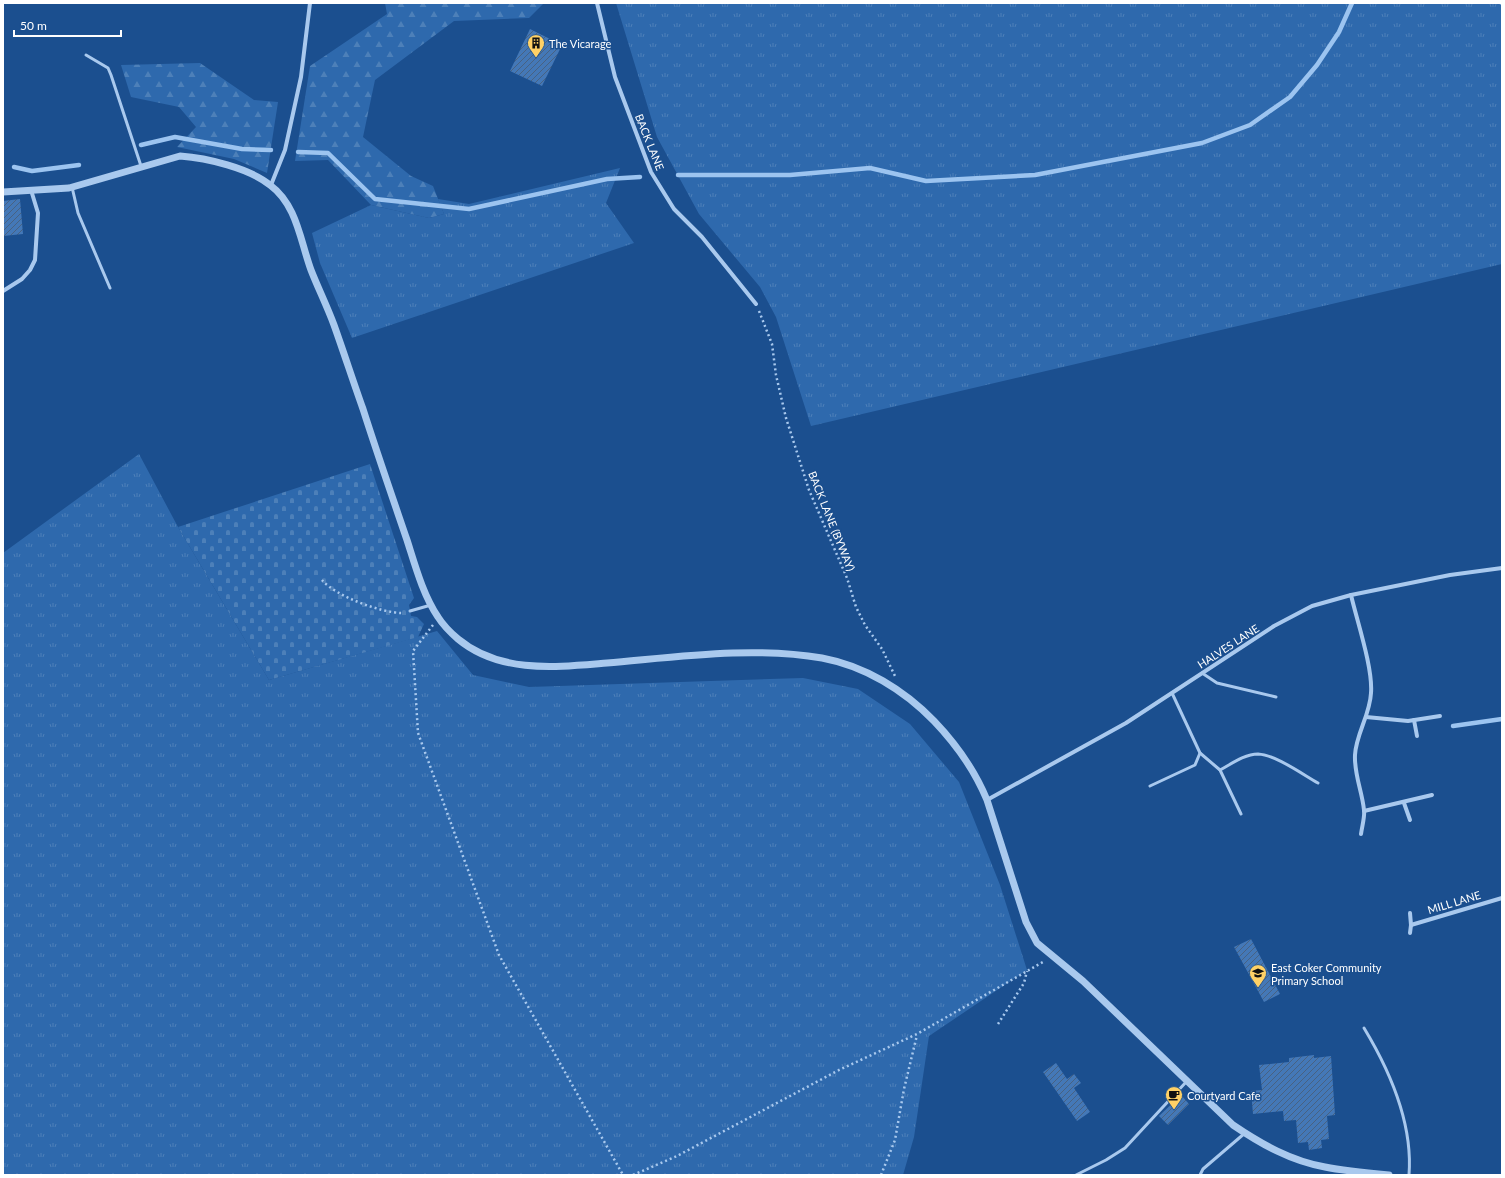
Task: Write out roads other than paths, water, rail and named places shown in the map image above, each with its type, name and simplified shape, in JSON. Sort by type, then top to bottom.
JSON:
[{"type":"street","points":[[271,185],[285,150],[301,77],[310,3]]},
{"type":"street","name":"BACK LANE","points":[[597,3],[616,76],[651,172],[674,209],[702,237],[756,304]]},
{"type":"street","points":[[3,192],[48,190],[72,187],[180,156],[195,157],[246,172],[271,185],[293,213],[310,268],[333,323],[410,550],[431,605],[439,619],[458,639],[474,650],[504,662],[546,667],[688,656],[755,654],[790,655],[823,659],[847,666],[874,676],[899,690],[924,711],[946,733],[981,784],[988,800],[1026,922],[1037,943],[1083,981],[1233,1125],[1245,1133],[1273,1149],[1297,1160],[1357,1173],[1388,1175]]},
{"type":"street","points":[[3,292],[22,279],[30,270],[35,260],[38,213],[32,190]]},
{"type":"street","name":"HALVES LANE","points":[[988,800],[1126,723],[1280,623],[1312,606],[1351,595],[1450,575],[1502,568]]},
{"type":"street","points":[[1351,595],[1368,667],[1372,693],[1366,717],[1357,739],[1355,755],[1356,771],[1364,811],[1361,834]]},
{"type":"street","points":[[1366,717],[1385,720],[1414,720],[1440,716]]},
{"type":"street","points":[[1414,720],[1417,736]]},
{"type":"street","points":[[1364,811],[1432,796]]},
{"type":"street","points":[[1404,803],[1410,820]]},
{"type":"street","name":"MILL LANE","points":[[1411,925],[1502,898]]},
{"type":"street","points":[[1410,913],[1410,933]]},
{"type":"lane","points":[[86,55],[108,68],[141,166]]},
{"type":"lane","points":[[72,187],[78,213],[110,288]]},
{"type":"lane","points":[[410,611],[431,605]]},
{"type":"lane","points":[[1202,673],[1217,683],[1276,696]]},
{"type":"lane","points":[[1172,693],[1200,753],[1220,770],[1241,814]]},
{"type":"lane","points":[[1150,786],[1195,765],[1200,753]]},
{"type":"lane","points":[[1220,770],[1243,758],[1258,754],[1276,760],[1318,783]]},
{"type":"lane","points":[[1364,1028],[1379,1053],[1400,1103],[1410,1158],[1409,1175]]},
{"type":"lane","points":[[1076,1175],[1078,1172],[1106,1160],[1126,1148],[1187,1081]]},
{"type":"lane","points":[[1200,1175],[1203,1169],[1245,1133]]},
{"type":"waterway","points":[[678,175],[790,175],[870,168],[926,181],[1035,175],[1202,143],[1250,125],[1290,97],[1317,65],[1339,32],[1352,3]]},
{"type":"waterway","points":[[141,145],[175,137],[242,149],[271,150]]},
{"type":"waterway","points":[[298,152],[328,153],[375,199],[469,209],[607,179],[640,177]]},
{"type":"waterway","points":[[14,167],[32,171],[79,165]]},
{"type":"waterway","points":[[1453,726],[1502,719]]},
{"type":"place","name":"The Vicarage","points":[[536,58]]},
{"type":"place","name":"East Coker Community Primary School","points":[[1258,988]]},
{"type":"place","name":"Courtyard Cafe","points":[[1174,1110]]}]
